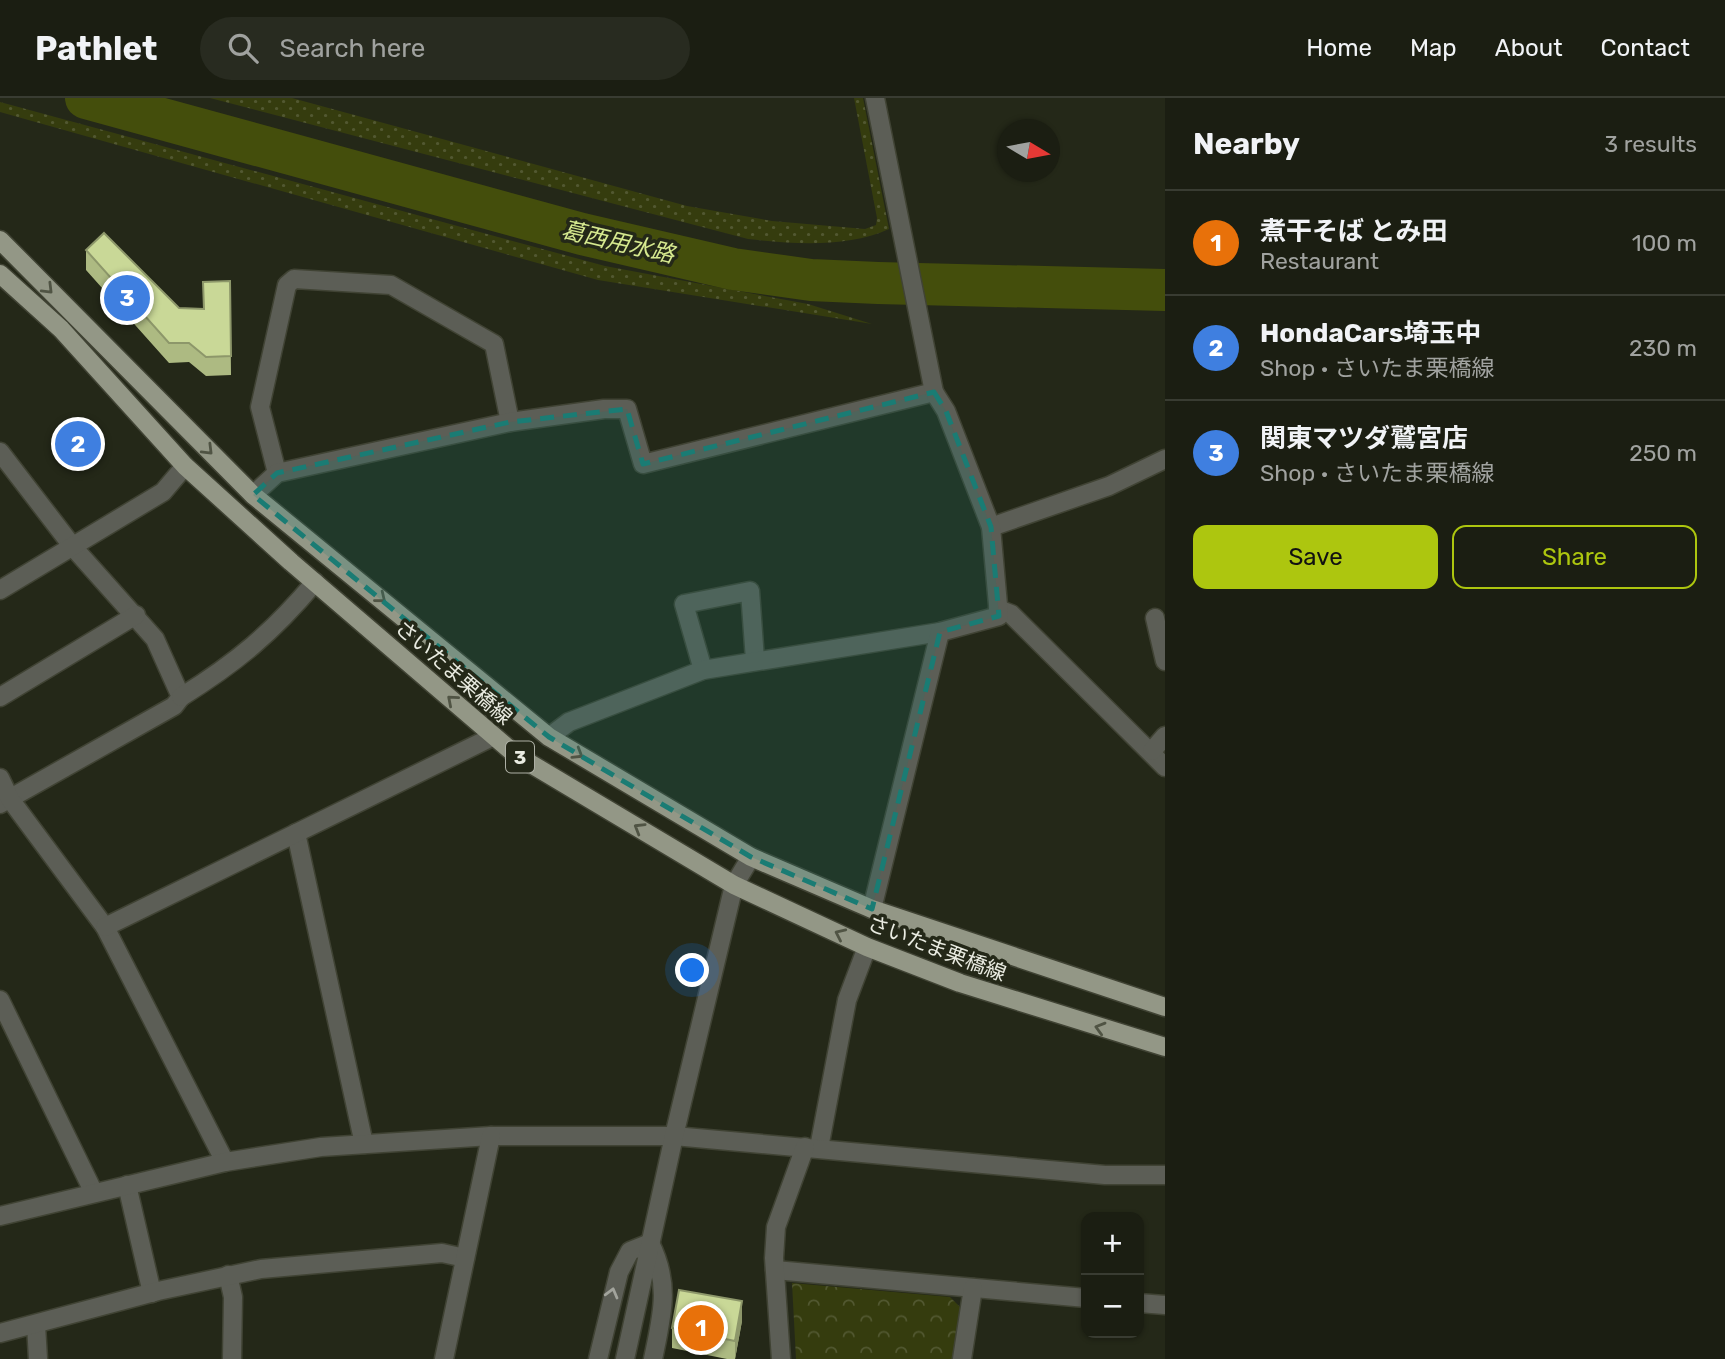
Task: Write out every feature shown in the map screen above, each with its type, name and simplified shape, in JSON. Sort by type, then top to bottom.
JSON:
[{"type":"main road","name":"さいたま栗橋線","points":[[0,240],[253,495],[550,737],[751,857],[872,909],[1165,1007]]},
{"type":"main road","name":"さいたま栗橋線","points":[[0,274],[61,329],[186,466],[315,582],[516,755],[734,885],[867,947],[972,987],[1165,1048]]},
{"type":"street","points":[[550,737],[569,722],[703,670],[940,632],[999,616],[990,527],[946,411],[934,392],[875,98]]},
{"type":"street","points":[[278,473],[260,407],[287,285],[294,279],[391,285],[494,344],[510,422]]},
{"type":"street","points":[[253,495],[278,473],[510,422],[604,409],[627,409],[643,464],[934,392]]},
{"type":"street","points":[[0,452],[73,547],[155,639],[181,697]]},
{"type":"street","points":[[990,527],[1109,486],[1165,459]]},
{"type":"street","points":[[0,590],[163,492],[186,466]]},
{"type":"street","points":[[5,801],[174,706],[181,697],[234,664],[278,626],[315,582]]},
{"type":"street","points":[[703,670],[684,604],[750,591],[755,660]]},
{"type":"street","points":[[998,609],[1011,614],[1152,751],[1165,767]]},
{"type":"street","points":[[0,697],[136,615]]},
{"type":"street","points":[[1155,618],[1165,661]]},
{"type":"street","points":[[872,909],[940,632]]},
{"type":"street","points":[[105,927],[494,736]]},
{"type":"street","points":[[1152,751],[1165,736]]},
{"type":"street","points":[[0,778],[5,801],[105,927],[225,1162]]},
{"type":"street","points":[[296,833],[364,1144]]},
{"type":"street","points":[[625,1359],[674,1136],[734,885],[751,857]]},
{"type":"street","points":[[781,1359],[775,1270],[776,1227],[781,1209],[812,1147],[847,1000],[867,947]]},
{"type":"street","points":[[2,1009],[94,1193]]},
{"type":"street","points":[[444,1359],[491,1136]]},
{"type":"street","points":[[0,1216],[225,1162],[321,1147],[491,1136],[674,1136],[1105,1175],[1165,1175]]},
{"type":"street","points":[[127,1185],[152,1293]]},
{"type":"street","points":[[598,1359],[619,1272],[630,1251],[650,1243]]},
{"type":"street","points":[[650,1243],[662,1265],[664,1290],[653,1359]]},
{"type":"street","points":[[0,1333],[152,1293],[261,1269],[442,1253],[465,1258]]},
{"type":"street","points":[[775,1270],[1081,1298]]},
{"type":"street","points":[[228,1275],[233,1297],[232,1359]]},
{"type":"street","points":[[962,1359],[973,1288]]},
{"type":"street","points":[[1144,1303],[1165,1305]]},
{"type":"street","points":[[36,1325],[38,1359]]},
{"type":"highlighted area","points":[[934,392],[946,411],[991,527],[999,616],[940,632],[872,909],[751,857],[549,737],[253,495],[277,473],[510,422],[627,409],[643,464]]},
{"type":"green space","points":[[210,98],[292,98],[687,206],[772,221],[865,229],[876,225],[877,218],[854,98],[863,98],[889,229],[838,242],[801,243],[748,239]]},
{"type":"green space","points":[[0,102],[605,266],[808,304],[872,324],[598,280],[0,112]]},
{"type":"green space","points":[[792,1283],[950,1297],[961,1308],[954,1359],[796,1359]]},
{"type":"building","points":[[104,233],[179,308],[204,309],[203,282],[230,281],[231,356],[206,357],[189,343],[169,343],[86,250]]},
{"type":"building","points":[[679,1290],[742,1301],[735,1341],[672,1328]]},
{"type":"waterway","name":"葛西用水路","points":[[86,98],[582,234],[733,269],[811,280],[1165,290]]},
{"type":"place","name":"関東マツダ鷲宮店","points":[[127,298]]},
{"type":"place","name":"HondaCars埼玉中","points":[[78,444]]},
{"type":"place","name":"煮干そば とみ田","points":[[701,1328]]}]
